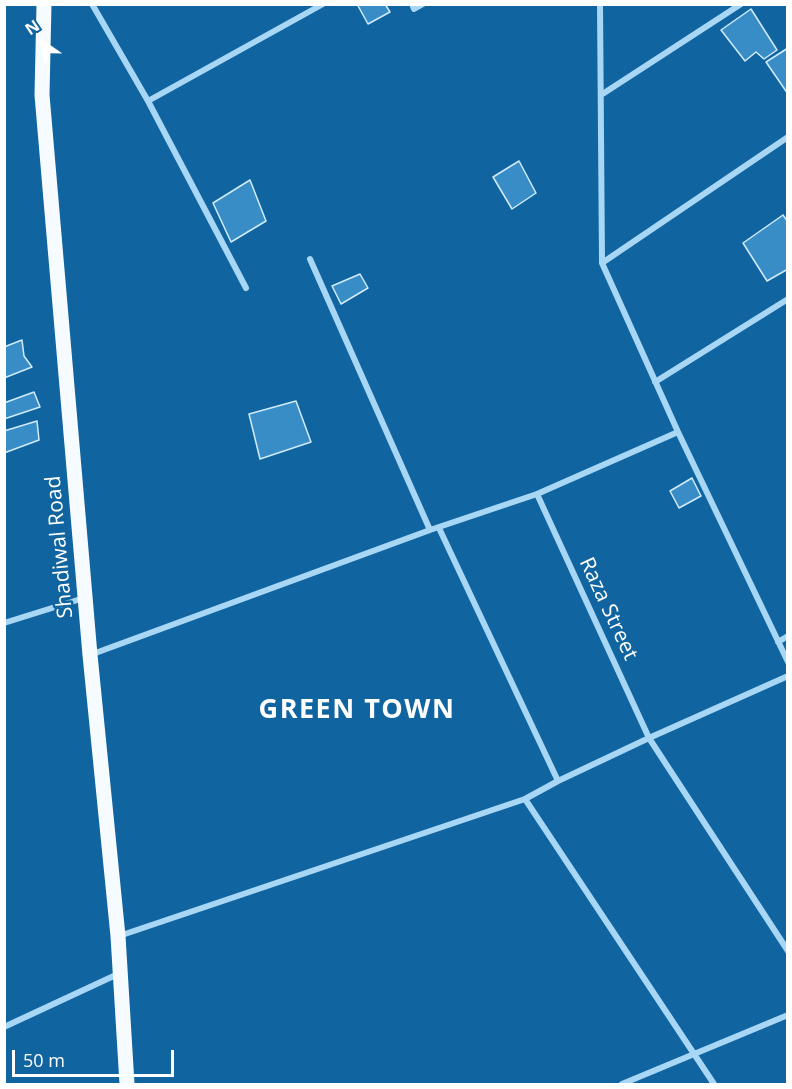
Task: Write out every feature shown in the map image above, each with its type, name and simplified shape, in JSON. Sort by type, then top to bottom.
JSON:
[{"type":"main road","name":"Shadiwal Road","points":[[44,4],[42,95],[90,655],[118,936],[127,1084]]},
{"type":"street","points":[[92,4],[148,101],[246,288]]},
{"type":"street","points":[[148,101],[323,4]]},
{"type":"street","points":[[412,4],[414,9],[423,4]]},
{"type":"street","points":[[600,4],[602,263],[678,432],[788,662]]},
{"type":"street","points":[[601,95],[741,4]]},
{"type":"street","points":[[602,263],[788,137]]},
{"type":"street","points":[[310,259],[430,530]]},
{"type":"street","points":[[655,382],[788,299]]},
{"type":"street","points":[[90,655],[430,530],[537,494],[678,432]]},
{"type":"street","name":"Raza Street","points":[[537,494],[649,738],[788,951]]},
{"type":"street","points":[[439,528],[558,781]]},
{"type":"street","points":[[4,623],[86,597]]},
{"type":"street","points":[[778,642],[788,636]]},
{"type":"street","points":[[118,936],[525,799],[649,738],[788,676]]},
{"type":"street","points":[[525,799],[714,1084]]},
{"type":"street","points":[[4,1027],[120,974]]},
{"type":"street","points":[[622,1084],[788,1015]]},
{"type":"building","points":[[357,4],[385,4],[390,12],[368,24]]},
{"type":"building","points":[[751,9],[777,50],[764,59],[756,52],[745,61],[721,30]]},
{"type":"building","points":[[788,48],[788,94],[766,62]]},
{"type":"building","points":[[519,161],[536,193],[512,209],[493,177]]},
{"type":"building","points":[[250,180],[266,221],[231,242],[213,203]]},
{"type":"building","points":[[783,215],[788,222],[788,269],[767,281],[743,243]]},
{"type":"building","points":[[360,274],[368,288],[341,304],[332,286]]},
{"type":"building","points":[[22,340],[24,356],[32,367],[4,378],[4,347]]},
{"type":"building","points":[[34,392],[40,407],[4,419],[4,403]]},
{"type":"building","points":[[296,401],[311,442],[260,459],[249,414]]},
{"type":"building","points":[[37,421],[39,440],[4,453],[4,431]]},
{"type":"building","points":[[692,478],[701,496],[679,508],[670,491]]},
{"type":"district","name":"GREEN TOWN","points":[[357,710]]}]
